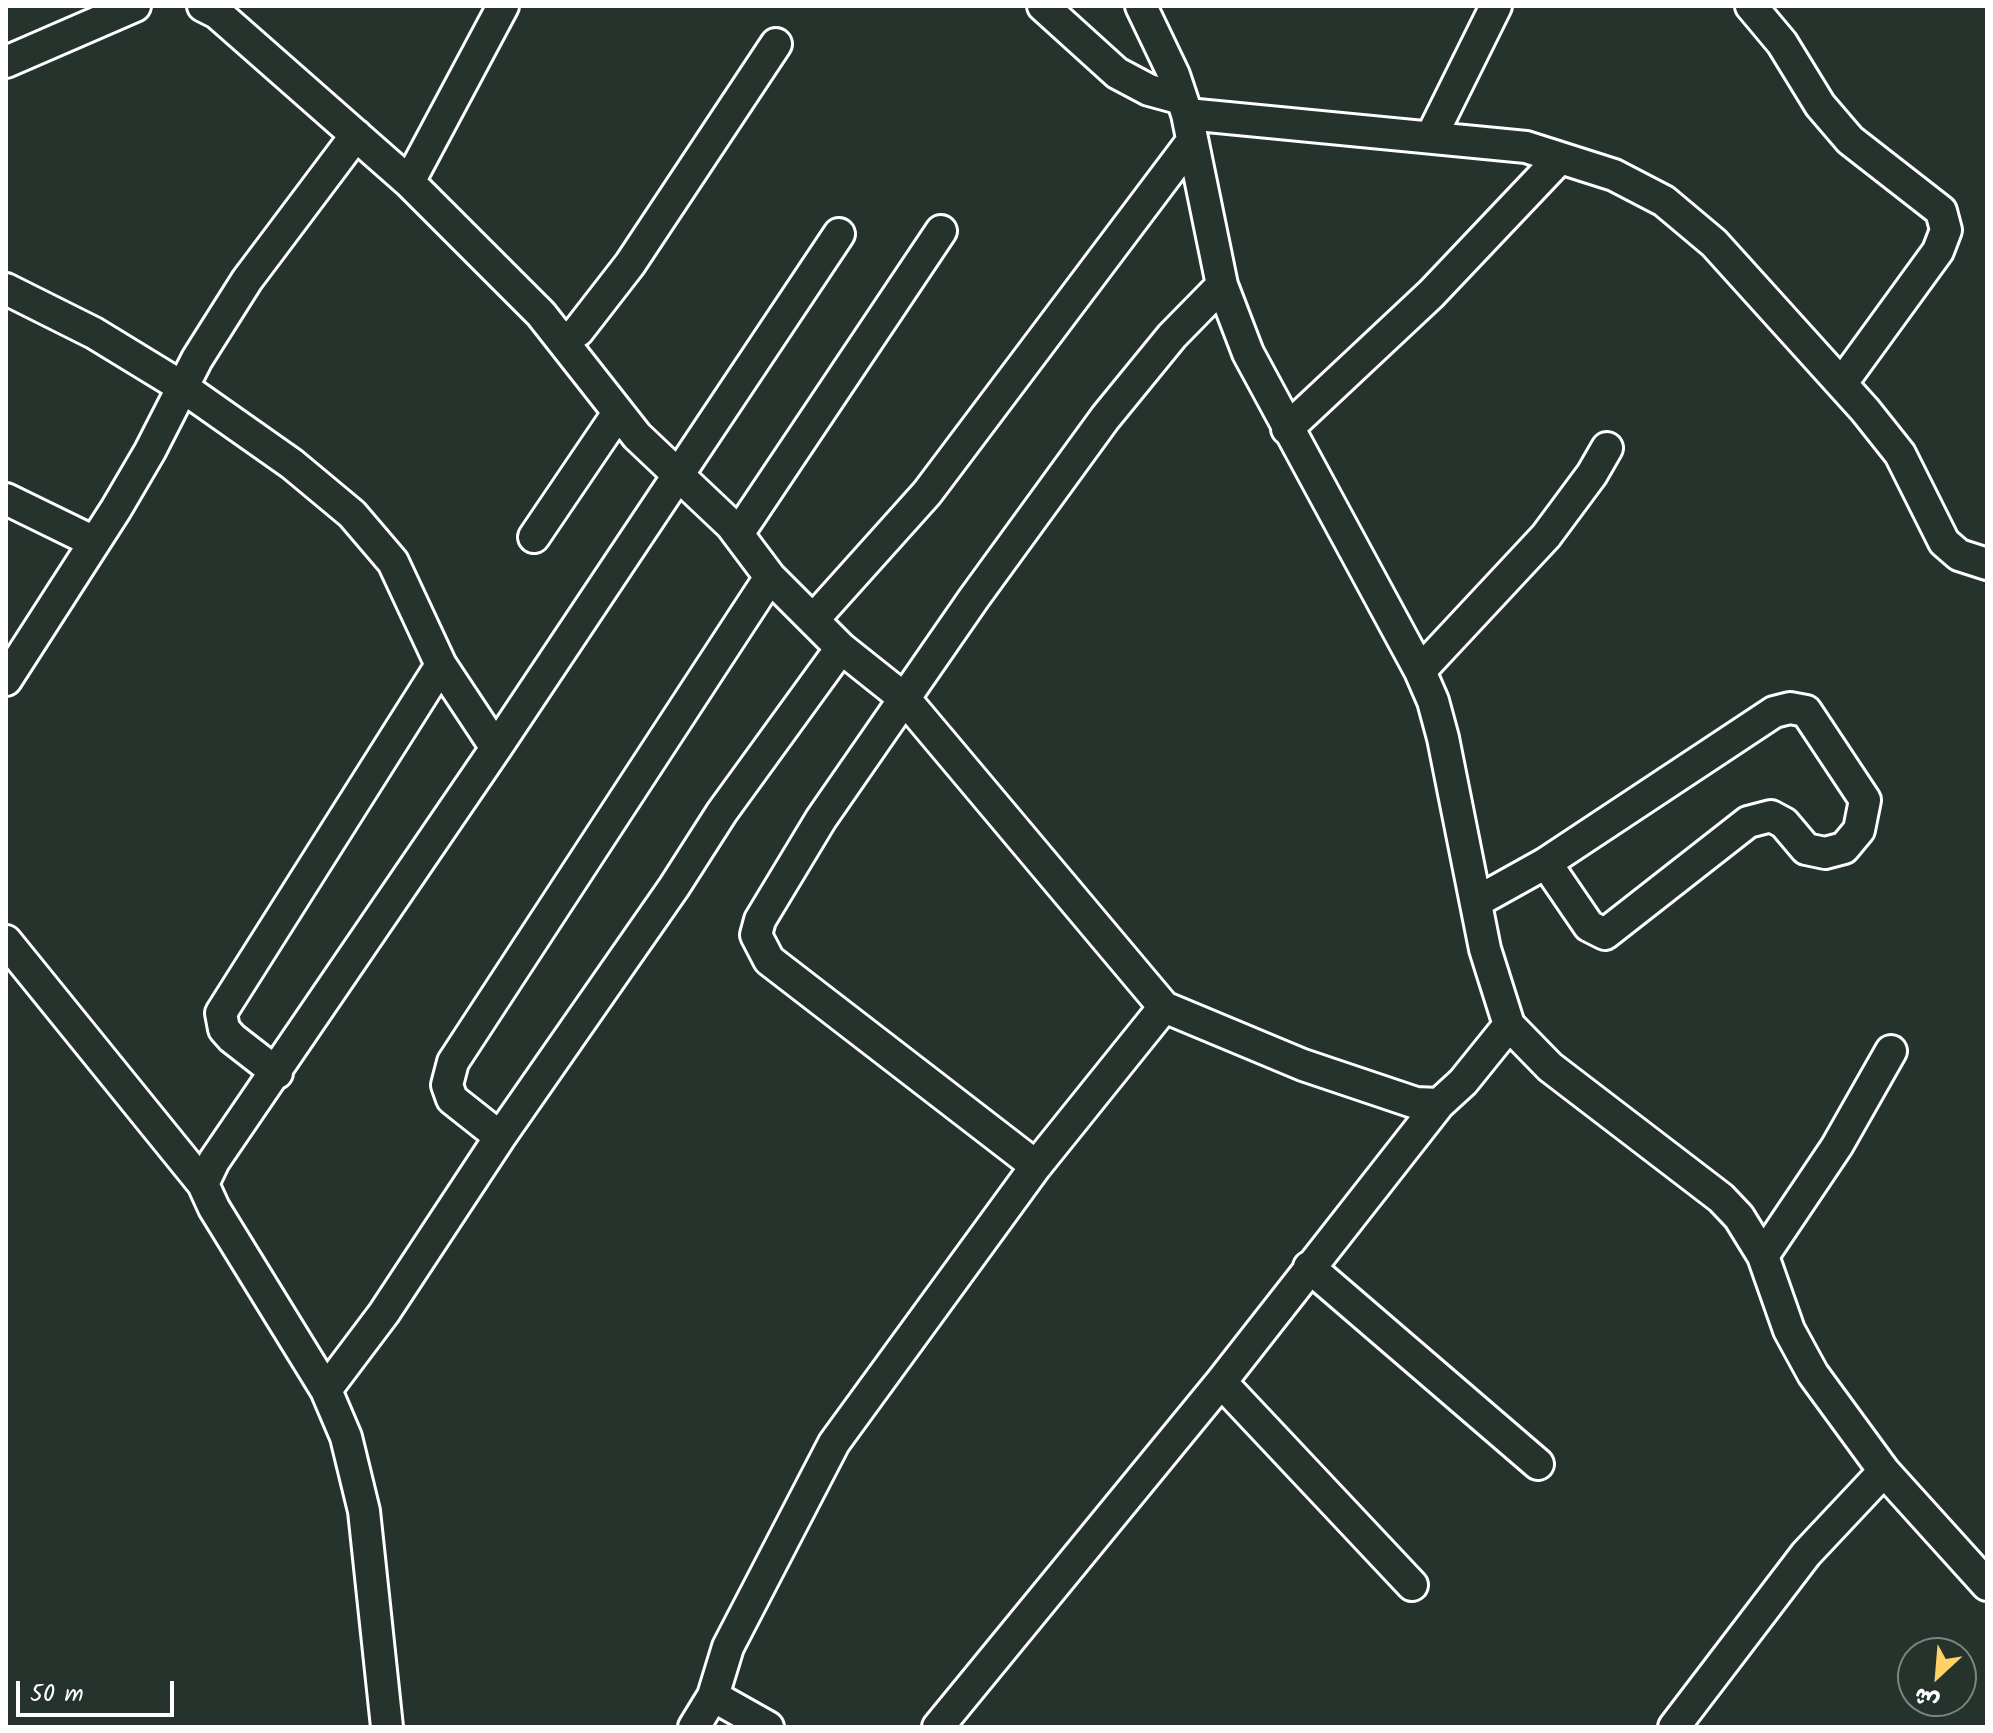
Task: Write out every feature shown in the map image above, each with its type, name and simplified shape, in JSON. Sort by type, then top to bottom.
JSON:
[{"type":"street","points":[[6,62],[135,6]]},
{"type":"street","points":[[409,182],[503,6]]},
{"type":"street","points":[[1043,6],[1117,73],[1149,90],[1187,118],[1526,147],[1614,175],[1679,213],[1714,243],[1842,383],[1900,454],[1944,542],[1959,555],[1987,564]]},
{"type":"street","points":[[1141,6],[1187,118],[1222,285],[1248,353],[1420,671],[1443,738],[1485,949],[1509,1025],[1550,1067],[1721,1198],[1739,1217],[1763,1256],[1789,1330],[1813,1374],[1884,1471],[1987,1585]]},
{"type":"street","points":[[1431,137],[1496,6]]},
{"type":"street","points":[[1751,6],[1782,43],[1820,105],[1850,140],[1941,211],[1946,230],[1938,251],[1842,383]]},
{"type":"street","points":[[211,8],[409,182],[541,314],[618,413],[738,534],[770,577],[841,648],[905,699],[1164,1007],[1382,1093],[1416,1103],[1439,1104]]},
{"type":"street","points":[[563,342],[578,331],[630,264],[776,44]]},
{"type":"street","points":[[813,620],[927,493],[1113,242],[1187,118]]},
{"type":"street","points":[[6,680],[143,463],[197,359],[247,280],[356,135]]},
{"type":"street","points":[[1287,429],[1431,294],[1560,158]]},
{"type":"street","points":[[738,534],[941,231]]},
{"type":"street","points":[[203,1184],[214,1161],[277,1073],[839,234]]},
{"type":"street","points":[[1036,1166],[769,960],[756,935],[760,920],[821,819],[1105,418],[1172,336],[1222,285]]},
{"type":"street","points":[[6,289],[94,333],[184,388],[292,464],[352,514],[393,562],[441,665],[496,748]]},
{"type":"street","points":[[534,537],[618,413]]},
{"type":"street","points":[[1420,671],[1546,536],[1607,448]]},
{"type":"street","points":[[6,499],[92,541]]},
{"type":"street","points":[[500,1137],[452,1099],[447,1085],[453,1062],[770,577]]},
{"type":"street","points":[[326,1390],[384,1313],[500,1137],[666,900],[722,812],[841,648]]},
{"type":"street","points":[[277,1073],[232,1038],[224,1029],[221,1013],[441,665]]},
{"type":"street","points":[[1476,902],[1546,863],[1774,712],[1790,708],[1806,711],[1865,800],[1859,830],[1844,848],[1825,853],[1806,849],[1784,823],[1771,816],[1748,822],[1605,934],[1589,926],[1546,863]]},
{"type":"street","points":[[6,941],[203,1184],[214,1208],[326,1390],[346,1437],[364,1511],[387,1727]]},
{"type":"street","points":[[694,1727],[713,1696],[728,1647],[834,1443],[1036,1166],[1164,1007]]},
{"type":"street","points":[[954,1720],[1439,1104],[1463,1082],[1509,1025]]},
{"type":"street","points":[[1763,1256],[1837,1146],[1891,1051]]},
{"type":"street","points":[[1309,1267],[1538,1464]]},
{"type":"street","points":[[1221,1382],[1412,1585]]},
{"type":"street","points":[[1674,1727],[1806,1554],[1884,1471]]},
{"type":"street","points":[[713,1696],[768,1727]]}]
